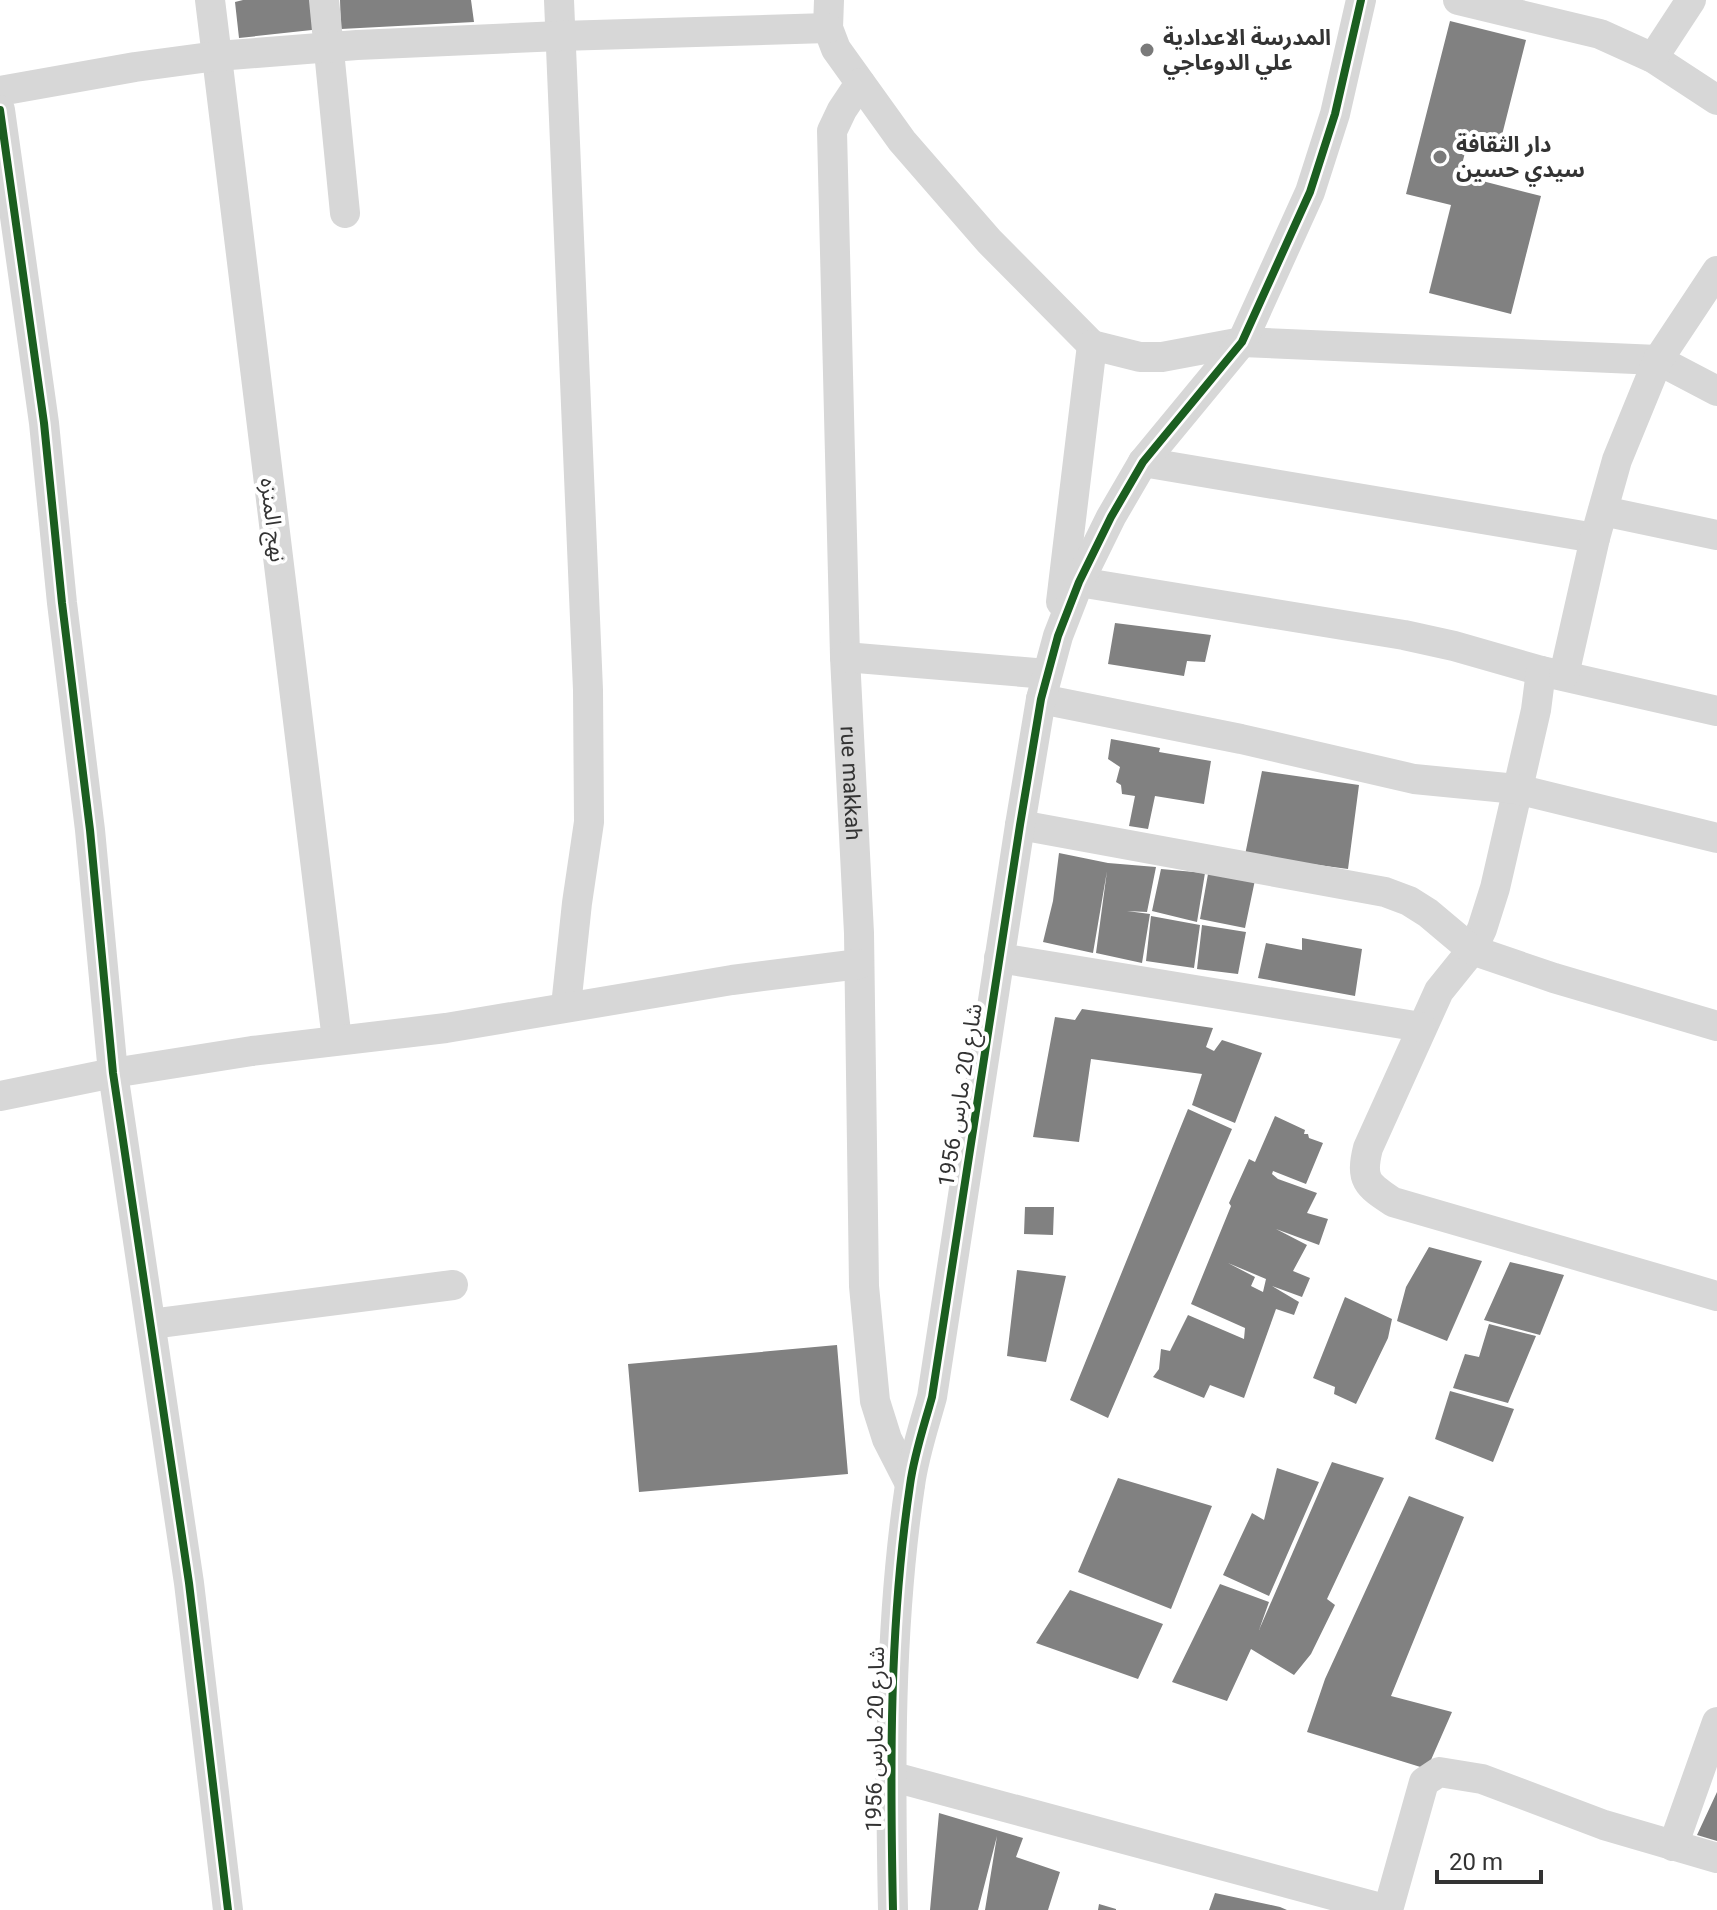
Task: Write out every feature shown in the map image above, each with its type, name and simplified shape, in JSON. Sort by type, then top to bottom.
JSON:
[{"type":"street","name":"نهج المنزه","points":[[210,0],[337,1040]]},
{"type":"street","points":[[324,0],[345,213]]},
{"type":"street","points":[[559,0],[588,674],[589,807],[566,1006]]},
{"type":"street","name":"شارع 20 مارس 1956","points":[[893,1910],[890,1776],[893,1656],[910,1484],[932,1397],[1044,686],[1058,636],[1079,582],[1111,517],[1143,462],[1242,342],[1310,192],[1335,114],[1361,0]]},
{"type":"street","points":[[1458,0],[1538,10],[1653,58],[1717,100]]},
{"type":"street","points":[[1653,58],[1691,0]]},
{"type":"street","points":[[0,91],[217,56],[560,36],[829,14],[836,49],[902,141],[960,209],[1092,345],[1140,357],[1162,357],[1242,342],[1658,360],[1717,391]]},
{"type":"street","name":"rue makkah","points":[[860,83],[832,131],[845,657],[859,964],[864,1286],[875,1401],[887,1439],[910,1484]]},
{"type":"street","points":[[0,118],[44,423],[90,830],[113,1073],[189,1583],[228,1910]]},
{"type":"street","points":[[1717,271],[1658,360],[1617,460],[1552,673],[1536,710],[1495,888],[1472,950],[1439,991],[1421,1027],[1368,1148],[1363,1169],[1372,1188],[1393,1202],[1717,1296]]},
{"type":"street","points":[[1058,636],[1092,345]]},
{"type":"street","points":[[1143,462],[1599,524],[1717,535]]},
{"type":"street","points":[[1079,582],[1404,635],[1717,711]]},
{"type":"street","points":[[845,657],[1044,686],[1241,739],[1414,779],[1517,789],[1717,838]]},
{"type":"street","points":[[1020,825],[1385,892],[1409,901],[1428,913],[1472,950],[1614,997],[1717,1026]]},
{"type":"street","points":[[999,958],[1421,1027]]},
{"type":"street","points":[[0,1096],[113,1073],[337,1040],[446,1028],[732,980],[859,964]]},
{"type":"street","points":[[151,1324],[453,1285]]},
{"type":"street","points":[[1673,1846],[1717,1722]]},
{"type":"street","points":[[890,1776],[1388,1910],[1424,1782],[1439,1772],[1482,1779],[1604,1825],[1717,1858]]},
{"type":"building","points":[[317,0],[321,29],[239,38],[235,2]]},
{"type":"building","points":[[340,0],[471,0],[474,22],[341,29]]},
{"type":"building","name":"دار الثقافة سيدي حسين","points":[[1450,21],[1526,40],[1501,139],[1471,131],[1459,175],[1541,196],[1511,314],[1429,293],[1451,205],[1406,194]]},
{"type":"building","points":[[1115,623],[1211,635],[1205,662],[1187,661],[1184,676],[1108,664]]},
{"type":"building","points":[[1111,739],[1211,761],[1204,804],[1155,796],[1148,829],[1129,826],[1135,796],[1122,794],[1121,785],[1116,782],[1120,767],[1108,759]]},
{"type":"building","points":[[1262,771],[1359,785],[1348,869],[1245,855]]},
{"type":"building","points":[[1059,853],[1108,863],[1156,867],[1147,912],[1127,911],[1150,914],[1142,963],[1096,953],[1107,871],[1093,953],[1043,942],[1053,901]]},
{"type":"building","points":[[1161,869],[1205,873],[1197,922],[1152,911]]},
{"type":"building","points":[[1208,874],[1255,880],[1245,928],[1200,919]]},
{"type":"building","points":[[1151,916],[1200,925],[1194,968],[1146,961]]},
{"type":"building","points":[[1202,925],[1246,932],[1238,974],[1197,969]]},
{"type":"building","points":[[1302,938],[1362,949],[1355,996],[1258,978],[1266,943],[1302,950]]},
{"type":"building","points":[[1082,1009],[1213,1028],[1206,1047],[1214,1051],[1222,1040],[1262,1053],[1235,1123],[1192,1105],[1202,1074],[1091,1059],[1079,1142],[1033,1137],[1055,1017],[1075,1020]]},
{"type":"building","points":[[1188,1109],[1232,1129],[1108,1418],[1070,1400]]},
{"type":"building","points":[[1275,1116],[1305,1130],[1304,1134],[1308,1134],[1309,1138],[1323,1143],[1306,1184],[1273,1171],[1272,1174],[1317,1193],[1307,1213],[1328,1219],[1319,1245],[1276,1229],[1307,1245],[1293,1271],[1310,1278],[1302,1297],[1272,1286],[1299,1302],[1294,1315],[1276,1309],[1244,1398],[1210,1385],[1204,1398],[1153,1377],[1159,1369],[1161,1349],[1170,1351],[1188,1315],[1244,1339],[1245,1328],[1191,1304],[1231,1206],[1229,1203],[1249,1159],[1255,1162]],"holes":[[[1228,1263],[1266,1279],[1263,1292],[1251,1286],[1255,1277]]]},
{"type":"building","points":[[1025,1207],[1054,1207],[1053,1235],[1024,1234]]},
{"type":"building","points":[[1429,1247],[1482,1261],[1447,1341],[1397,1321],[1406,1287]]},
{"type":"building","points":[[1510,1262],[1564,1275],[1540,1335],[1484,1320]]},
{"type":"building","points":[[1017,1270],[1066,1276],[1046,1362],[1007,1356]]},
{"type":"building","points":[[1345,1297],[1392,1319],[1388,1338],[1356,1404],[1334,1394],[1335,1387],[1313,1378]]},
{"type":"building","points":[[1489,1324],[1536,1336],[1508,1403],[1453,1388],[1465,1354],[1479,1357]]},
{"type":"building","points":[[837,1345],[848,1474],[639,1492],[628,1364]]},
{"type":"building","points":[[1450,1391],[1514,1409],[1493,1462],[1435,1439]]},
{"type":"building","points":[[1332,1462],[1384,1478],[1327,1599],[1335,1605],[1311,1654],[1294,1675],[1251,1649],[1227,1701],[1172,1682],[1220,1584],[1269,1602],[1259,1630]]},
{"type":"building","points":[[1277,1468],[1319,1482],[1269,1596],[1223,1575],[1252,1513],[1264,1520]]},
{"type":"building","points":[[1118,1478],[1212,1506],[1171,1609],[1078,1572]]},
{"type":"building","points":[[1409,1496],[1464,1517],[1391,1696],[1452,1712],[1427,1769],[1307,1732],[1325,1679]]},
{"type":"building","points":[[1070,1590],[1163,1624],[1138,1679],[1036,1643]]},
{"type":"building","points":[[1717,1792],[1717,1841],[1697,1835]]},
{"type":"building","points":[[939,1813],[1023,1838],[1016,1857],[1060,1872],[1048,1910],[985,1910],[997,1836],[978,1910],[930,1910]]},
{"type":"building","points":[[1215,1893],[1280,1907],[1287,1910],[1209,1910]]},
{"type":"building","points":[[1099,1904],[1116,1909],[1116,1910],[1098,1910]]},
{"type":"cycle path","points":[[893,1910],[892,1697],[903,1538],[914,1463],[932,1397],[1041,699],[1058,636],[1079,582],[1111,517],[1143,462],[1242,342],[1310,192],[1335,114],[1361,0]]},
{"type":"cycle path","points":[[0,110],[44,423],[90,830],[113,1073],[189,1583],[228,1910]]},
{"type":"place","name":"المدرسة الاعدادية علي الدوعاجي","points":[[1147,50]]},
{"type":"place","name":"دار الثقافة سيدي حسين","points":[[1440,157]]}]
